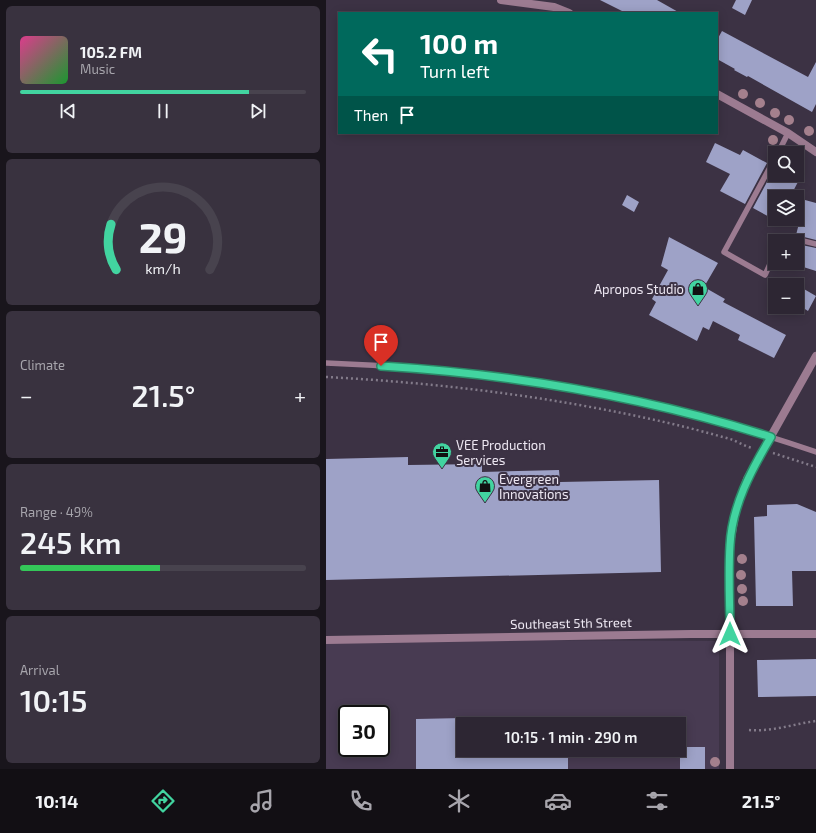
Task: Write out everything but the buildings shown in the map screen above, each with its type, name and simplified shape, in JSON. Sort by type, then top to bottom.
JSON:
[{"type":"street","points":[[501,0],[554,7],[566,12]]},
{"type":"street","points":[[718,95],[788,133],[816,152]]},
{"type":"street","points":[[730,769],[730,544],[736,510],[747,479],[816,356]]},
{"type":"street","name":"Southeast 5th Street","points":[[326,640],[598,635],[816,634]]},
{"type":"lane","points":[[782,146],[788,133]]},
{"type":"lane","points":[[768,171],[724,252],[765,275],[768,268]]},
{"type":"lane","points":[[804,241],[816,244]]},
{"type":"lane","points":[[326,363],[427,369],[560,386],[648,404],[771,437],[816,452]]},
{"type":"path","points":[[326,377],[434,385],[493,391],[545,399],[677,425],[732,440],[747,446]]},
{"type":"path","points":[[779,455],[816,467]]},
{"type":"path","points":[[749,730],[760,731],[780,729],[816,721]]},
{"type":"shaded area","points":[[326,639],[719,641],[719,769],[326,769]]},
{"type":"place","name":"Apropos Studio","points":[[698,306]]},
{"type":"place","name":"VEE Production Services","points":[[442,469]]},
{"type":"place","name":"Evergreen Innovations","points":[[485,503]]},
{"type":"route","points":[[381,366],[420,368],[507,378],[604,394],[703,418],[771,437],[747,479],[736,510],[730,544],[730,634]]}]
